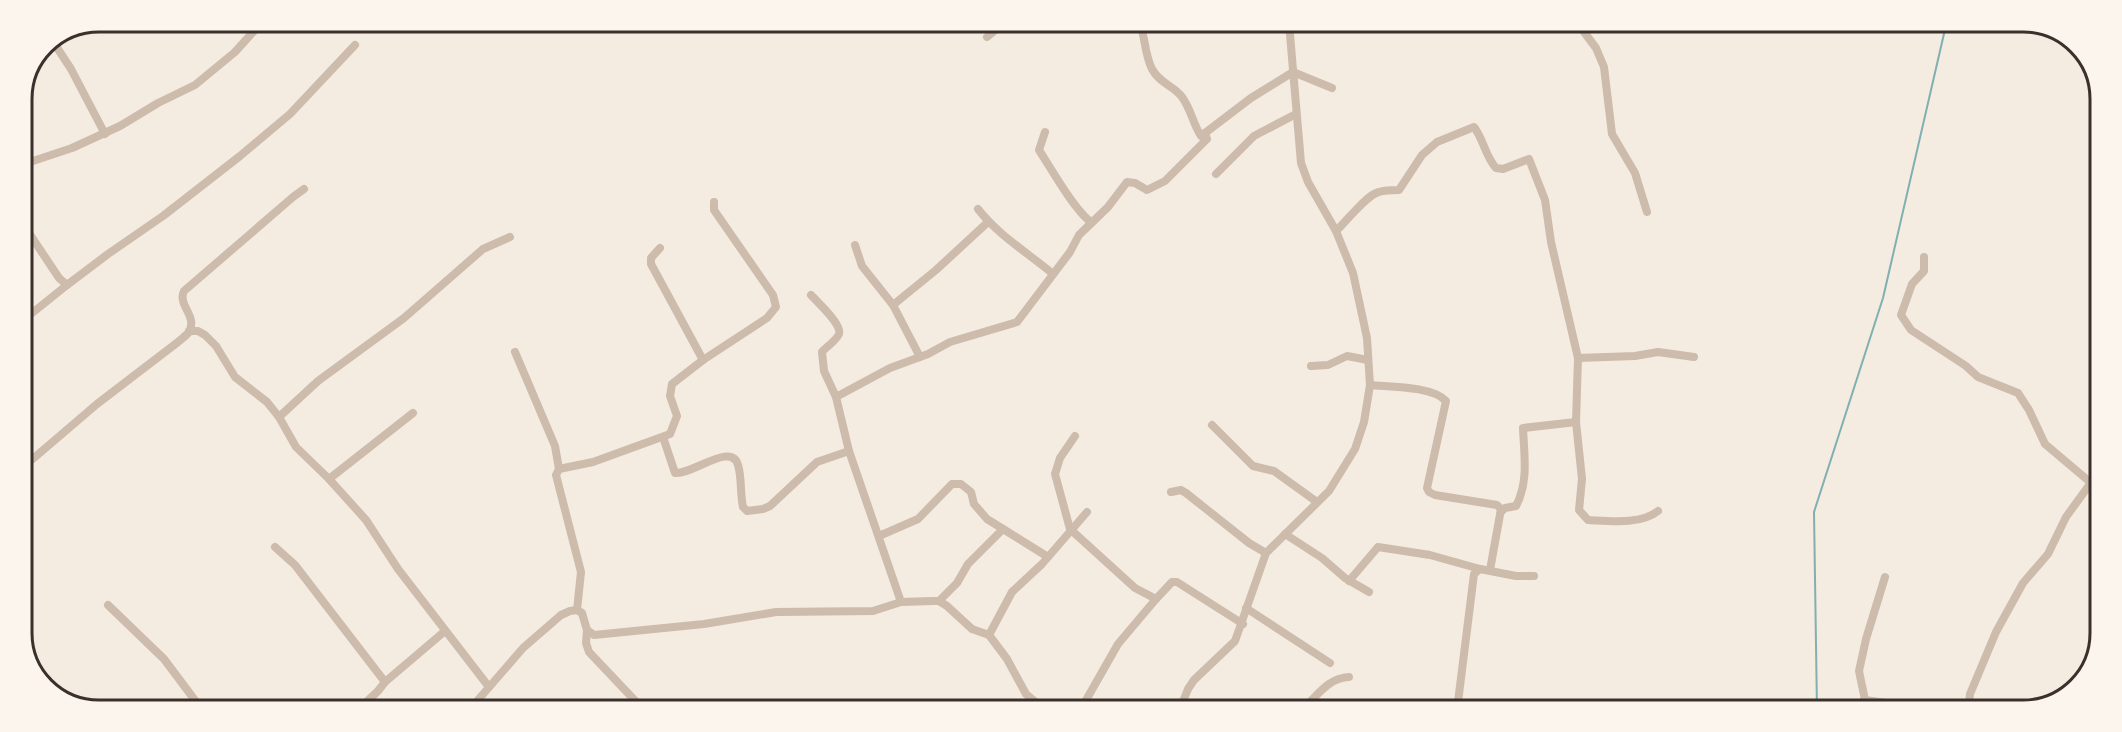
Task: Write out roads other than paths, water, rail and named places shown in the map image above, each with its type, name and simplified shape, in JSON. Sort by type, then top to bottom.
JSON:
[{"type":"street","points":[[31,162],[105,134],[195,85],[235,52],[254,31]]},
{"type":"street","points":[[987,37],[994,31]]},
{"type":"street","points":[[1142,31],[1150,67],[1160,81],[1176,90],[1184,99],[1201,135],[1251,98],[1293,72]]},
{"type":"street","points":[[1183,700],[1188,688],[1211,662],[1235,641],[1243,624],[1246,608],[1266,553],[1329,491],[1355,449],[1364,422],[1370,385],[1367,339],[1353,273],[1336,231],[1308,182],[1301,163],[1290,31]]},
{"type":"street","points":[[1583,31],[1596,48],[1604,67],[1612,134],[1635,173],[1647,212]]},
{"type":"street","points":[[31,314],[108,254],[164,216],[240,156],[290,114],[355,45]]},
{"type":"street","points":[[56,47],[71,69],[105,134]]},
{"type":"street","points":[[1293,72],[1332,88]]},
{"type":"street","points":[[1216,174],[1254,135],[1296,114]]},
{"type":"street","points":[[1336,231],[1365,199],[1378,192],[1399,190],[1422,155],[1437,142],[1474,128],[1481,137],[1489,161],[1496,168],[1503,169],[1528,159],[1545,201],[1551,242],[1578,358],[1576,422],[1582,478],[1579,510],[1587,520],[1627,520],[1650,517],[1658,511]]},
{"type":"street","points":[[1045,132],[1039,150],[1072,200],[1091,222]]},
{"type":"street","points":[[836,397],[890,368],[920,357],[950,342],[1017,322],[1070,252],[1079,235],[1108,207],[1127,182],[1135,183],[1147,190],[1165,182],[1207,139],[1205,133]]},
{"type":"street","points":[[32,460],[97,404],[178,342],[189,331],[191,320],[181,297],[184,291],[304,189]]},
{"type":"street","points":[[559,469],[593,462],[670,434],[677,416],[670,396],[672,384],[703,360],[767,318],[776,307],[773,295],[714,210],[714,202]]},
{"type":"street","points":[[978,209],[988,222],[1053,274]]},
{"type":"street","points":[[893,305],[936,270],[988,222]]},
{"type":"street","points":[[31,237],[59,278],[67,285]]},
{"type":"street","points":[[279,417],[318,381],[404,318],[483,249],[510,237]]},
{"type":"street","points":[[855,245],[862,266],[893,305],[920,357]]},
{"type":"street","points":[[660,248],[651,258],[651,264],[703,360]]},
{"type":"street","points":[[1924,257],[1924,271],[1912,284],[1901,315],[1911,330],[1978,376],[2018,393],[2045,444],[2090,482],[2066,517],[2048,554],[2024,583],[1996,632],[1969,700]]},
{"type":"street","points":[[812,295],[836,322],[839,334],[821,356],[824,371],[836,397],[849,452],[901,602]]},
{"type":"street","points":[[189,331],[205,334],[216,346],[235,377],[267,402],[279,417],[296,447],[366,520],[398,569],[489,687]]},
{"type":"street","points":[[515,352],[555,446],[559,469],[556,475],[581,572],[577,610]]},
{"type":"street","points":[[1578,358],[1620,357],[1658,352],[1694,357]]},
{"type":"street","points":[[1311,366],[1328,365],[1347,356],[1368,360]]},
{"type":"street","points":[[1370,385],[1409,388],[1441,396],[1446,401],[1446,407],[1427,488],[1429,492],[1450,498],[1497,505],[1501,512]]},
{"type":"street","points":[[329,479],[413,413]]},
{"type":"street","points":[[1490,570],[1501,512],[1504,508],[1516,506],[1520,498],[1525,473],[1523,428],[1576,422]]},
{"type":"street","points":[[1212,425],[1253,466],[1274,471],[1317,502]]},
{"type":"street","points":[[1075,436],[1060,458],[1055,474],[1070,529],[1135,588],[1156,599]]},
{"type":"street","points":[[663,437],[675,473],[685,473],[720,457],[734,458],[738,466],[743,507],[747,511],[770,506],[817,462],[849,452]]},
{"type":"street","points":[[879,536],[918,519],[952,484],[961,484],[971,492],[974,504],[987,519],[1048,557]]},
{"type":"street","points":[[1171,492],[1180,490],[1186,493],[1249,543],[1266,553]]},
{"type":"street","points":[[989,635],[1012,592],[1048,557],[1087,512]]},
{"type":"street","points":[[939,601],[957,583],[968,564],[1003,529]]},
{"type":"street","points":[[1286,534],[1322,558],[1349,581],[1369,592]]},
{"type":"street","points":[[275,547],[296,565],[385,681]]},
{"type":"street","points":[[1349,581],[1378,547],[1430,555],[1516,576],[1534,576]]},
{"type":"street","points":[[1458,700],[1473,579],[1476,571],[1480,569]]},
{"type":"street","points":[[1864,700],[1859,671],[1885,577]]},
{"type":"street","points":[[1086,700],[1118,644],[1174,581],[1243,624]]},
{"type":"street","points":[[587,630],[594,635],[704,624],[776,612],[873,611],[901,602],[939,601],[972,629],[989,635],[1007,659],[1026,694],[1033,700]]},
{"type":"street","points":[[108,605],[164,659],[195,700]]},
{"type":"street","points":[[1246,608],[1330,663]]},
{"type":"street","points":[[478,700],[523,648],[561,615],[577,610],[585,617],[586,643],[589,652],[634,700]]},
{"type":"street","points":[[368,700],[385,681],[445,631]]},
{"type":"street","points":[[1311,700],[1330,682],[1349,677]]},
{"type":"waterway","points":[[1817,700],[1814,512],[1883,298],[1945,31]]}]
